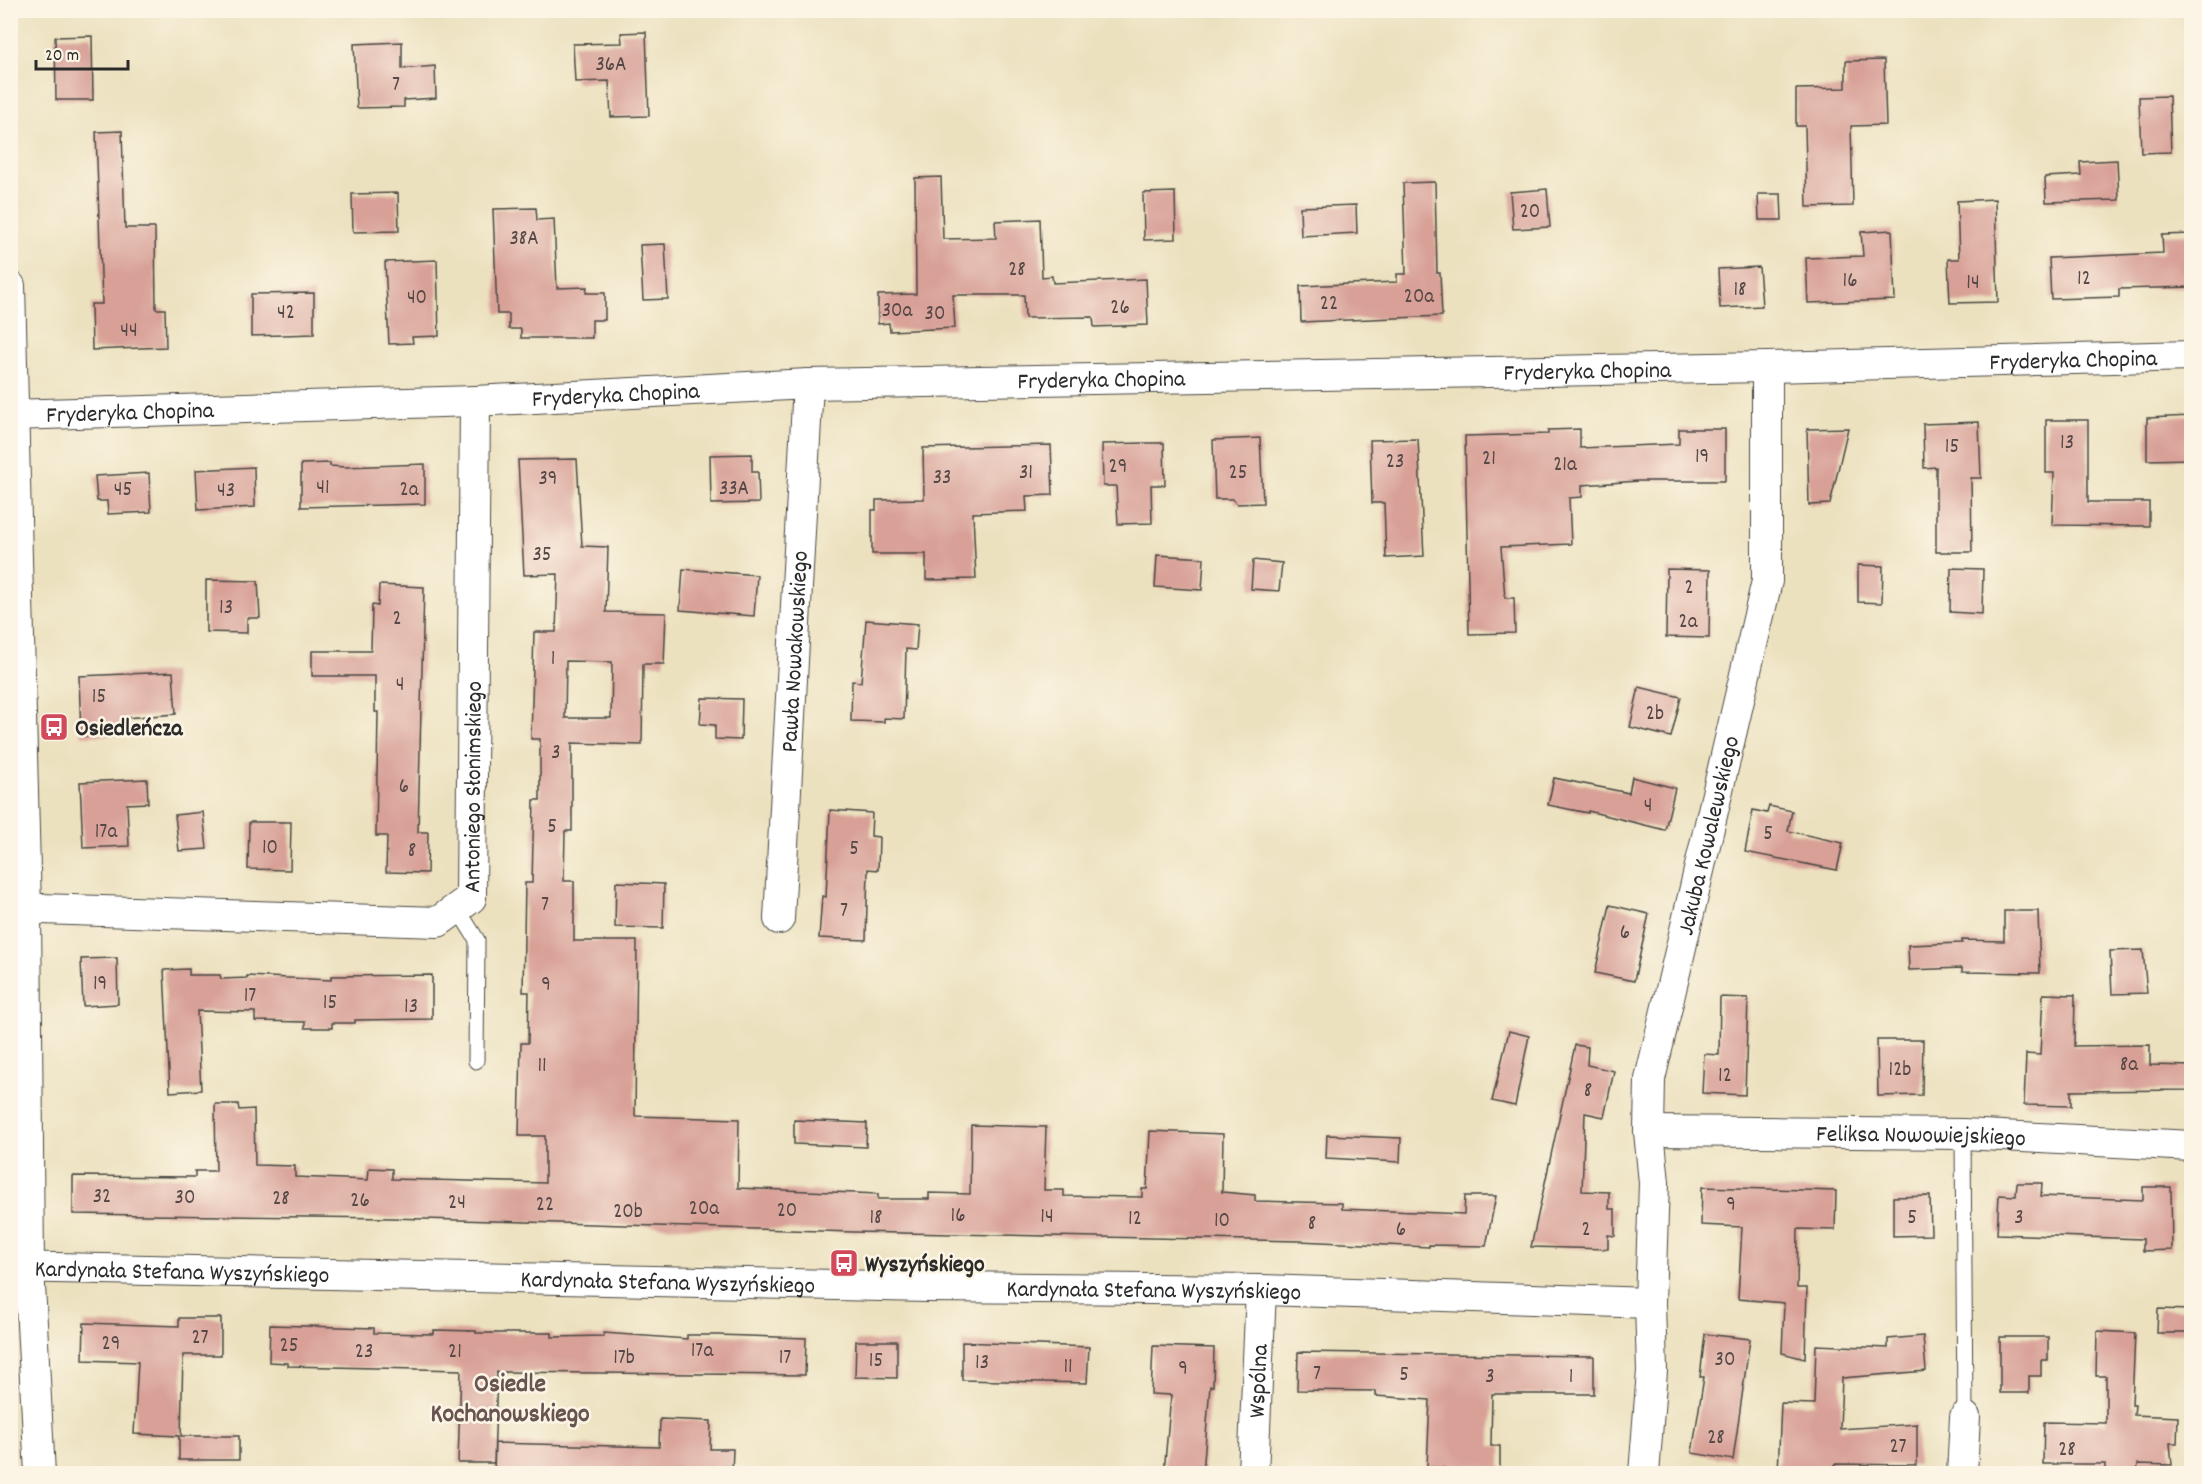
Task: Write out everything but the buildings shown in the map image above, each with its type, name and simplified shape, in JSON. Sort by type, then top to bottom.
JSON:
[{"type":"street","points":[[10,286],[20,1267],[40,1473]]},
{"type":"street","name":"Fryderyka Chopina","points":[[13,415],[475,401],[808,384],[1767,367],[2192,356]]},
{"type":"street","name":"Jakuba Kowalewskiego","points":[[1644,1473],[1652,1371],[1650,1303],[1654,1183],[1649,1131],[1650,1080],[1767,580],[1767,367]]},
{"type":"street","name":"Pawła Nowakowskiego","points":[[779,919],[808,384]]},
{"type":"street","name":"Antoniego Słonimskiego","points":[[18,908],[438,922],[471,898],[475,401]]},
{"type":"street","name":"Feliksa Nowowiejskiego","points":[[1649,1131],[1963,1134],[2192,1146]]},
{"type":"street","name":"Kardynała Stefana Wyszyńskiego","points":[[20,1267],[928,1287],[1261,1290],[1650,1303]]},
{"type":"street","name":"Wspólna","points":[[1253,1473],[1261,1290]]},
{"type":"street","points":[[1962,1473],[1965,1417]]},
{"type":"lane","points":[[457,908],[477,940],[476,1061]]},
{"type":"lane","points":[[1963,1134],[1965,1417]]},
{"type":"place","name":"Osiedleńcza","points":[[54,727]]},
{"type":"place","name":"Wyszyńskiego","points":[[844,1263]]},
{"type":"district","name":"Osiedle Kochanowskiego","points":[[510,1397]]}]
